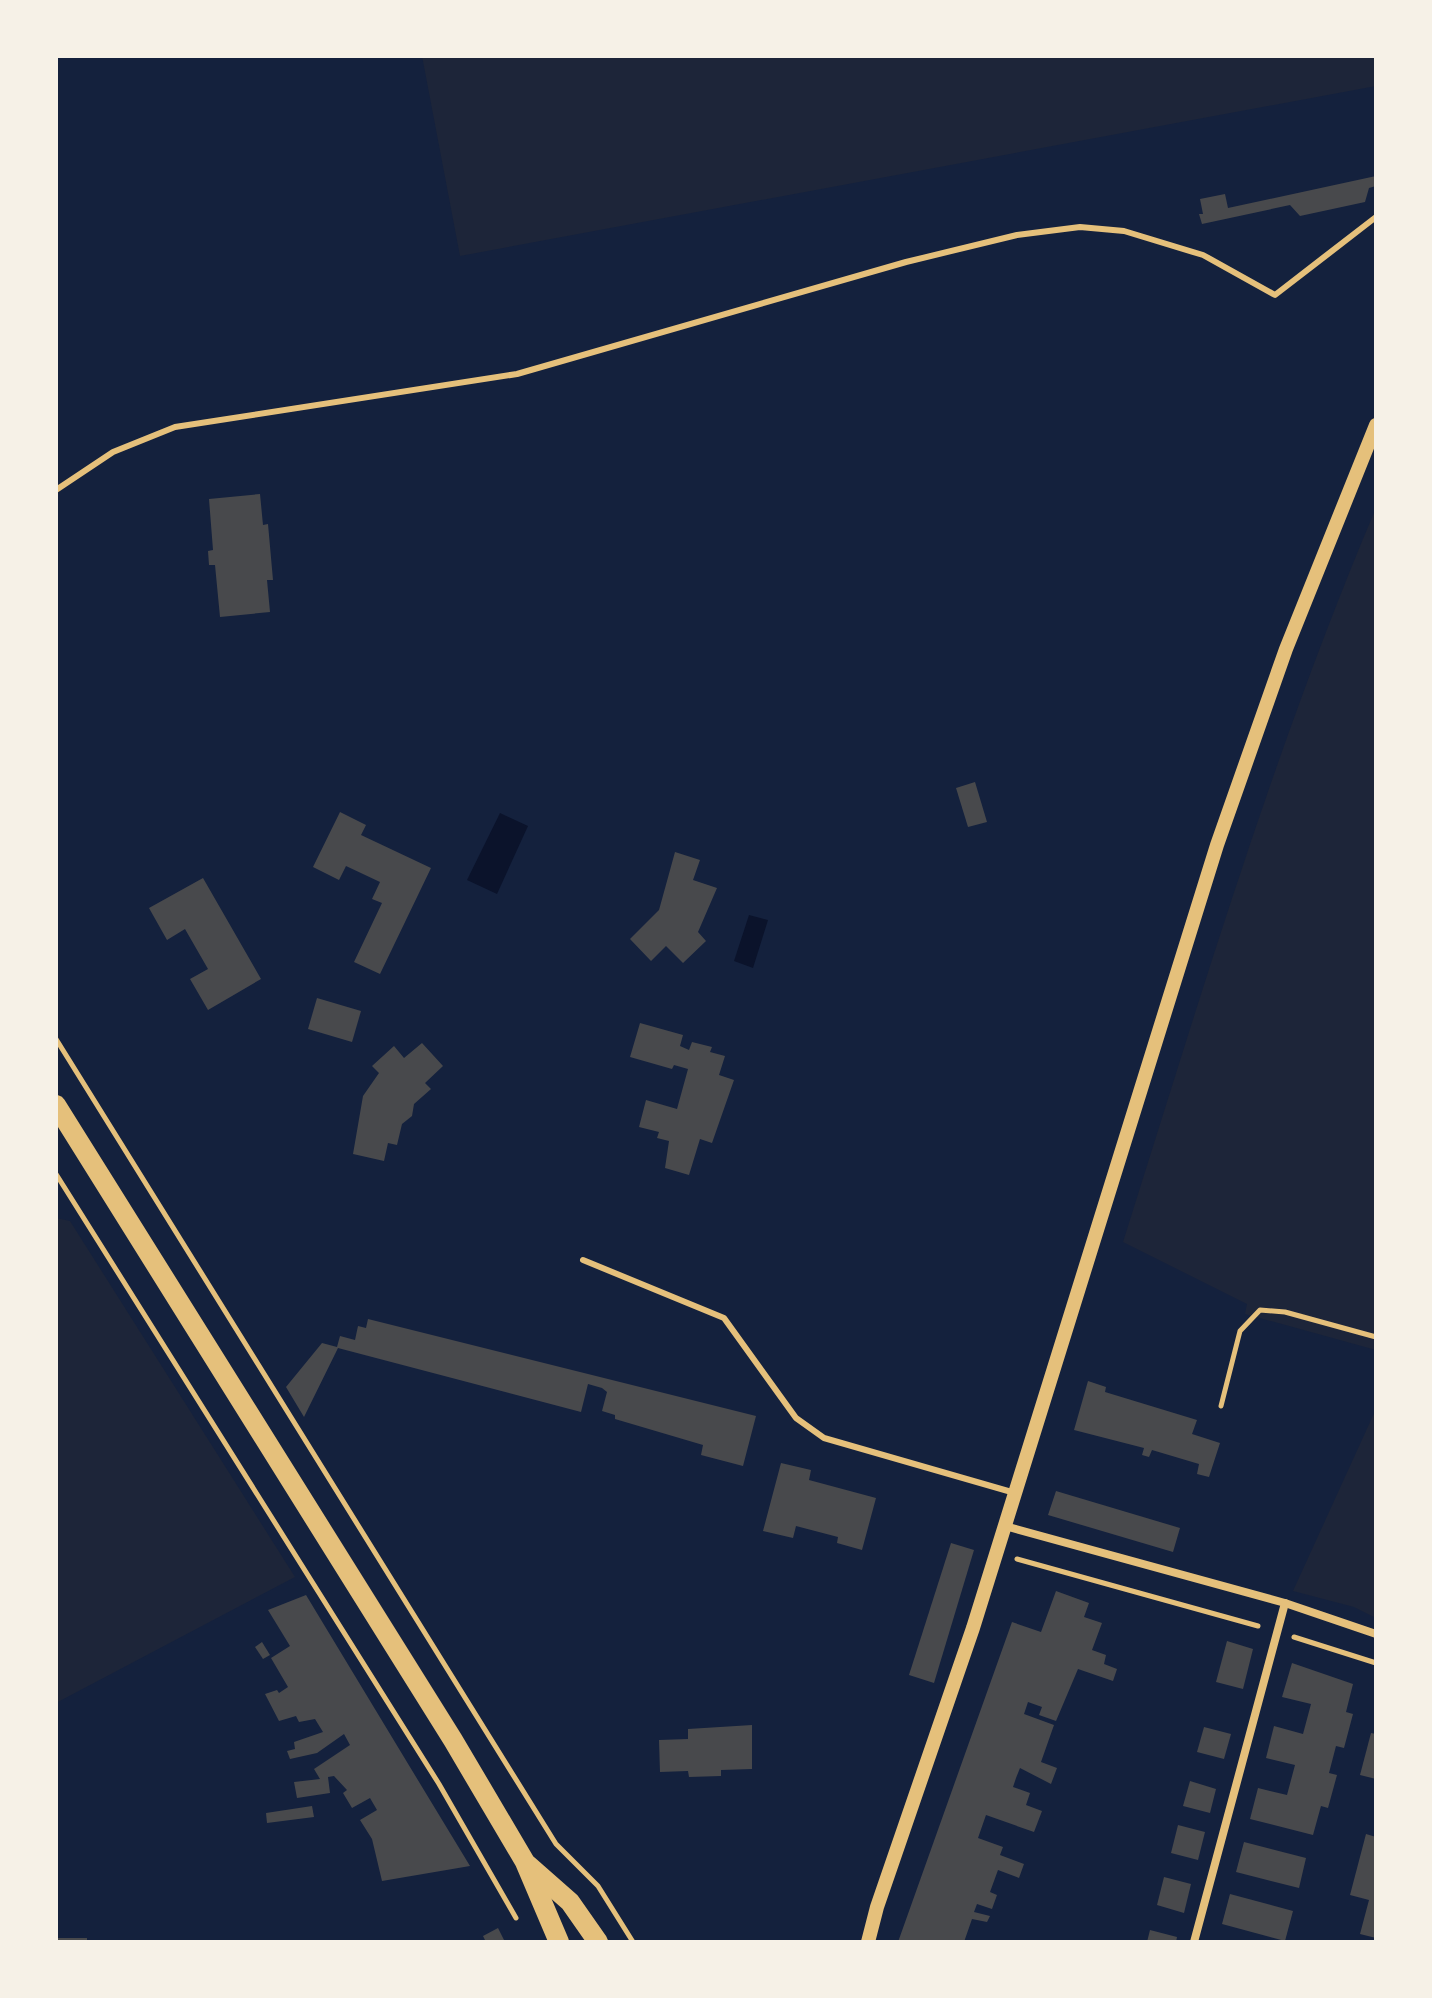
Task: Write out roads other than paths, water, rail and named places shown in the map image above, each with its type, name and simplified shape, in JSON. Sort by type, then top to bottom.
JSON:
[{"type":"main road","points":[[56,1105],[453,1740],[525,1862],[559,1942]]},
{"type":"main road","points":[[525,1862],[570,1902],[598,1942]]},
{"type":"street","points":[[868,1942],[1005,1526],[1217,845],[1280,663],[1376,425]]},
{"type":"street","points":[[1005,1526],[1285,1603],[1376,1634]]},
{"type":"street","points":[[1194,1942],[1285,1603]]},
{"type":"street","points":[[860,1942],[877,1907]]},
{"type":"lane","points":[[56,490],[113,452],[175,427],[517,374],[906,262],[1017,235],[1080,227],[1124,231],[1203,255],[1275,295],[1376,217]]},
{"type":"lane","points":[[583,1260],[724,1318],[796,1418],[824,1438],[1015,1493]]}]
